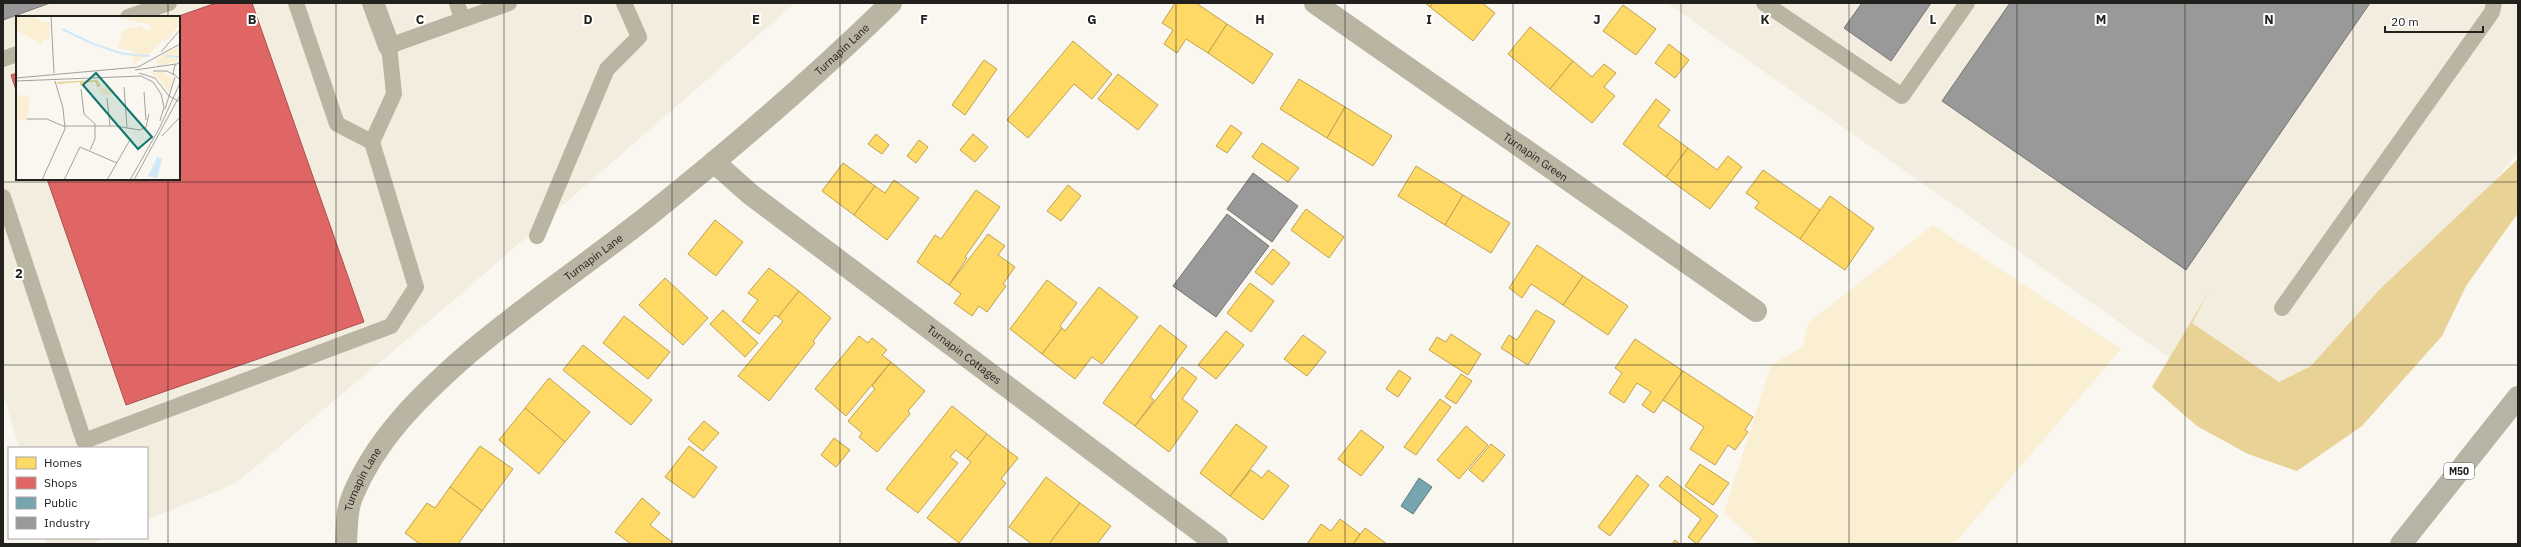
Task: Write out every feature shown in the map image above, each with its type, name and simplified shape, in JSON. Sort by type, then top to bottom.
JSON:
[{"type":"highway","name":"M50","points":[[2401,544],[2518,397]]},
{"type":"highway","name":"M50","points":[[2414,544],[2518,405]]},
{"type":"street","points":[[373,3],[389,46]]},
{"type":"street","name":"Turnapin Lane","points":[[346,544],[351,499],[369,461],[395,423],[435,384],[507,320],[647,217],[714,162],[891,3]]},
{"type":"street","name":"Turnapin Green","points":[[1315,3],[1756,311]]},
{"type":"street","name":"Turnapin Cottages","points":[[714,162],[750,194],[1218,544]]},
{"type":"lane","points":[[131,16],[169,3]]},
{"type":"lane","points":[[296,3],[336,124],[372,142]]},
{"type":"lane","points":[[457,3],[462,20]]},
{"type":"lane","points":[[3,197],[84,442],[391,326],[416,287],[372,142],[394,94],[389,46],[509,3]]},
{"type":"lane","points":[[537,236],[607,69],[639,37],[624,3]]},
{"type":"lane","points":[[1764,3],[1902,96],[1968,3]]},
{"type":"lane","points":[[2282,308],[2492,12],[2494,3]]},
{"type":"lane","points":[[3,59],[16,54]]},
{"type":"shaded area","points":[[3,3],[795,3],[454,300],[236,483],[148,520],[148,447],[19,447],[3,392]]},
{"type":"shaded area","points":[[1667,3],[2518,3],[2518,152],[2286,440]]},
{"type":"shaded area","points":[[2518,159],[2518,213],[2466,286],[2442,336],[2362,426],[2297,471],[2248,454],[2197,426],[2152,387],[2210,290],[2192,323],[2279,382],[2311,366],[2379,290]]},
{"type":"shaded area","points":[[1933,225],[2121,349],[1954,544],[1758,544],[1724,512],[1771,365],[1803,347],[1808,323]]},
{"type":"shaded area","points":[[44,539],[103,539],[91,544],[46,544]]},
{"type":"building: Homes","points":[[1175,3],[1196,3],[1227,24],[1208,53],[1186,39],[1177,53],[1164,44],[1173,30],[1162,23]]},
{"type":"building: Homes","points":[[1425,3],[1433,3],[1430,7]]},
{"type":"building: Homes","points":[[1433,3],[1482,3],[1495,13],[1473,41],[1430,7]]},
{"type":"building: Homes","points":[[1623,5],[1656,29],[1636,55],[1603,31]]},
{"type":"building: Homes","points":[[1227,24],[1273,54],[1253,84],[1208,53]]},
{"type":"building: Homes","points":[[1530,27],[1573,61],[1550,89],[1508,54]]},
{"type":"building: Homes","points":[[1073,41],[1112,74],[1092,99],[1074,84],[1028,138],[1007,120]]},
{"type":"building: Homes","points":[[1669,44],[1689,60],[1675,78],[1655,63]]},
{"type":"building: Homes","points":[[984,60],[997,69],[965,115],[952,105]]},
{"type":"building: Homes","points":[[1573,61],[1592,77],[1604,64],[1616,73],[1604,87],[1615,96],[1592,123],[1550,89]]},
{"type":"building: Homes","points":[[1118,74],[1158,105],[1138,130],[1098,99]]},
{"type":"building: Homes","points":[[1299,79],[1345,107],[1327,138],[1280,109]]},
{"type":"building: Homes","points":[[1656,99],[1670,110],[1658,126],[1688,148],[1666,177],[1623,144]]},
{"type":"building: Homes","points":[[1345,107],[1392,136],[1373,166],[1327,138]]},
{"type":"building: Homes","points":[[1231,125],[1242,133],[1227,153],[1216,146]]},
{"type":"building: Homes","points":[[876,134],[889,145],[882,154],[868,144]]},
{"type":"building: Homes","points":[[973,134],[988,147],[975,162],[960,150]]},
{"type":"building: Homes","points":[[919,140],[928,147],[916,163],[907,156]]},
{"type":"building: Homes","points":[[1262,143],[1299,168],[1288,182],[1252,157]]},
{"type":"building: Homes","points":[[1688,148],[1717,170],[1728,156],[1742,167],[1710,209],[1666,177]]},
{"type":"building: Homes","points":[[843,163],[875,186],[854,215],[822,191]]},
{"type":"building: Homes","points":[[1416,166],[1463,195],[1445,225],[1398,196]]},
{"type":"building: Homes","points":[[1763,170],[1820,210],[1800,239],[1755,208],[1759,202],[1746,193]]},
{"type":"building: Homes","points":[[894,180],[919,198],[887,240],[854,215],[875,186],[885,193]]},
{"type":"building: Homes","points":[[1068,185],[1081,196],[1061,221],[1047,211]]},
{"type":"building: Homes","points":[[976,190],[1000,207],[965,257],[967,258],[949,285],[917,262],[935,235],[941,239]]},
{"type":"building: Homes","points":[[1463,195],[1510,223],[1491,253],[1445,225]]},
{"type":"building: Homes","points":[[1830,196],[1874,228],[1845,270],[1800,239]]},
{"type":"building: Homes","points":[[1306,209],[1344,237],[1329,258],[1291,230]]},
{"type":"building: Homes","points":[[715,220],[743,242],[716,276],[688,254]]},
{"type":"building: Homes","points":[[988,234],[1005,246],[998,255],[1015,267],[1003,284],[1006,286],[987,312],[979,306],[972,316],[954,303],[961,294],[949,285]]},
{"type":"building: Homes","points":[[1537,245],[1583,276],[1563,305],[1531,284],[1522,298],[1509,288]]},
{"type":"building: Homes","points":[[1273,249],[1290,263],[1272,285],[1255,272]]},
{"type":"building: Homes","points":[[769,268],[799,291],[778,317],[775,315],[759,334],[742,321],[758,300],[748,293]]},
{"type":"building: Homes","points":[[1583,276],[1628,306],[1608,335],[1563,305]]},
{"type":"building: Homes","points":[[665,278],[708,318],[683,345],[639,305]]},
{"type":"building: Homes","points":[[1047,280],[1077,303],[1060,326],[1062,328],[1042,354],[1010,329]]},
{"type":"building: Homes","points":[[1250,283],[1274,301],[1251,332],[1227,313]]},
{"type":"building: Homes","points":[[1099,287],[1138,317],[1102,364],[1092,357],[1075,379],[1042,354],[1062,328],[1065,331]]},
{"type":"building: Homes","points":[[799,291],[831,318],[813,341],[815,343],[769,401],[738,376],[783,321],[778,317]]},
{"type":"building: Homes","points":[[723,310],[758,343],[745,357],[710,324]]},
{"type":"building: Homes","points":[[1536,310],[1555,321],[1528,365],[1501,348],[1509,335],[1517,340]]},
{"type":"building: Homes","points":[[624,316],[670,352],[648,379],[603,343]]},
{"type":"building: Homes","points":[[1160,325],[1187,346],[1150,397],[1154,400],[1135,426],[1103,403]]},
{"type":"building: Homes","points":[[1226,331],[1244,345],[1216,379],[1198,365]]},
{"type":"building: Homes","points":[[1451,334],[1481,354],[1468,375],[1429,350],[1437,337],[1446,342]]},
{"type":"building: Homes","points":[[1303,335],[1326,352],[1307,376],[1284,359]]},
{"type":"building: Homes","points":[[859,336],[868,343],[872,338],[887,350],[882,355],[891,362],[846,416],[815,389]]},
{"type":"building: Homes","points":[[1635,339],[1683,371],[1654,413],[1642,405],[1651,392],[1637,383],[1624,403],[1609,393],[1622,373],[1615,368]]},
{"type":"building: Homes","points":[[583,345],[652,400],[631,425],[563,370]]},
{"type":"building: Homes","points":[[891,362],[925,391],[908,411],[910,414],[877,452],[859,437],[862,433],[848,421],[875,389],[872,386]]},
{"type":"building: Homes","points":[[1182,367],[1197,378],[1182,399],[1198,411],[1169,452],[1135,426]]},
{"type":"building: Homes","points":[[1399,370],[1411,378],[1398,397],[1386,389]]},
{"type":"building: Homes","points":[[1683,371],[1753,417],[1745,430],[1748,432],[1735,450],[1728,445],[1715,465],[1690,449],[1704,427],[1663,400]]},
{"type":"building: Homes","points":[[1461,374],[1472,381],[1456,404],[1445,397]]},
{"type":"building: Homes","points":[[549,378],[590,412],[565,442],[525,408]]},
{"type":"building: Homes","points":[[1440,399],[1451,407],[1416,455],[1404,447]]},
{"type":"building: Homes","points":[[952,406],[987,434],[967,459],[956,450],[950,457],[958,463],[918,513],[886,489]]},
{"type":"building: Homes","points":[[525,408],[565,442],[539,474],[499,440]]},
{"type":"building: Homes","points":[[704,421],[719,433],[703,451],[688,439]]},
{"type":"building: Homes","points":[[1236,424],[1267,447],[1230,496],[1200,473]]},
{"type":"building: Homes","points":[[1466,426],[1488,445],[1459,479],[1437,460]]},
{"type":"building: Homes","points":[[1361,430],[1384,447],[1361,476],[1338,459]]},
{"type":"building: Homes","points":[[987,434],[1018,458],[1001,479],[1006,483],[959,543],[927,518],[971,462],[967,459]]},
{"type":"building: Homes","points":[[834,438],[850,450],[836,467],[821,455]]},
{"type":"building: Homes","points":[[1491,444],[1505,455],[1483,482],[1469,470]]},
{"type":"building: Homes","points":[[480,446],[513,469],[482,511],[450,487]]},
{"type":"building: Homes","points":[[689,446],[717,467],[694,498],[665,477]]},
{"type":"building: Homes","points":[[1700,464],[1729,483],[1713,505],[1685,486]]},
{"type":"building: Homes","points":[[1251,470],[1262,478],[1268,470],[1289,486],[1263,520],[1230,496]]},
{"type":"building: Homes","points":[[1637,475],[1649,485],[1610,536],[1598,527]]},
{"type":"building: Homes","points":[[1667,476],[1718,516],[1697,544],[1688,537],[1701,519],[1659,486]]},
{"type":"building: Homes","points":[[1046,477],[1080,503],[1049,544],[1032,544],[1009,527]]},
{"type":"building: Homes","points":[[450,487],[482,511],[458,544],[420,544],[405,533],[427,503],[435,508]]},
{"type":"building: Homes","points":[[642,498],[660,513],[650,525],[672,542],[671,544],[631,544],[615,532]]},
{"type":"building: Homes","points":[[1080,503],[1111,526],[1097,544],[1049,544]]},
{"type":"building: Homes","points":[[1340,519],[1360,534],[1353,544],[1307,544],[1321,524],[1331,531]]},
{"type":"building: Homes","points":[[1365,528],[1387,544],[1353,544]]},
{"type":"building: Homes","points":[[1675,540],[1680,544],[1672,544]]},
{"type":"building: Shops","points":[[216,3],[252,3],[364,322],[126,405],[47,180],[180,180],[179,16]]},
{"type":"building: Shops","points":[[16,73],[16,90],[11,75]]},
{"type":"building: Public","points":[[1419,478],[1432,487],[1413,514],[1401,506]]},
{"type":"building: Industry","points":[[3,3],[50,3],[3,20]]},
{"type":"building: Industry","points":[[1862,3],[1931,3],[1891,61],[1844,28]]},
{"type":"building: Industry","points":[[2010,3],[2370,3],[2186,270],[1942,101]]},
{"type":"building: Industry","points":[[1253,173],[1298,206],[1272,242],[1227,209]]},
{"type":"building: Industry","points":[[1227,214],[1269,246],[1216,317],[1173,286]]}]
